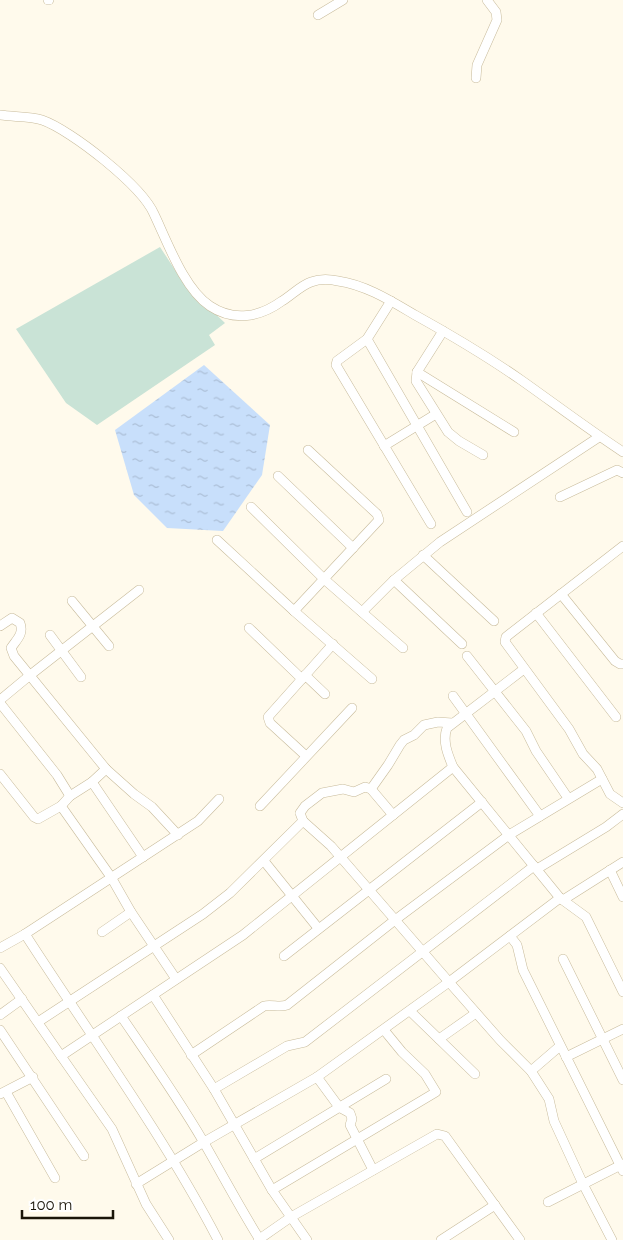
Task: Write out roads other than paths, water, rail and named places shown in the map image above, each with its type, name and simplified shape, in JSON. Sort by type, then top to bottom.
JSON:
[{"type":"street","points":[[318,15],[343,0]]},
{"type":"street","points":[[476,78],[476,65],[497,20],[496,12],[487,0]]},
{"type":"street","points":[[0,115],[42,120],[68,133],[133,184],[153,211],[172,254],[185,277],[208,306],[218,311],[240,316],[256,315],[282,301],[300,287],[313,281],[338,281],[359,286],[391,301],[443,331],[520,379],[599,437],[623,452]]},
{"type":"street","points":[[391,301],[367,339],[337,361],[336,365],[430,524]]},
{"type":"street","points":[[443,331],[415,378],[436,414],[452,435],[483,455]]},
{"type":"street","points":[[367,339],[467,512]]},
{"type":"street","points":[[417,372],[514,432]]},
{"type":"street","points":[[384,446],[436,414]]},
{"type":"street","points":[[362,612],[394,580],[423,555],[599,437]]},
{"type":"street","points":[[294,611],[379,520],[308,450]]},
{"type":"street","points":[[560,497],[617,470],[623,473]]},
{"type":"street","points":[[278,476],[353,548]]},
{"type":"street","points":[[251,507],[324,579],[403,648]]},
{"type":"street","points":[[217,540],[372,679]]},
{"type":"street","points":[[623,546],[506,637],[505,642],[569,729],[583,754],[597,769],[610,794],[623,803]]},
{"type":"street","points":[[423,555],[494,621]]},
{"type":"street","points":[[394,580],[462,644]]},
{"type":"street","points":[[70,796],[57,775],[0,702],[29,676],[139,590]]},
{"type":"street","points":[[561,594],[616,661],[623,664]]},
{"type":"street","points":[[72,601],[109,646]]},
{"type":"street","points":[[536,613],[616,717]]},
{"type":"street","points":[[0,626],[12,618],[20,623],[21,634],[11,648],[11,652],[106,769],[129,790],[152,807],[178,835]]},
{"type":"street","points":[[249,628],[325,694]]},
{"type":"street","points":[[50,635],[81,677]]},
{"type":"street","points":[[306,756],[268,720],[269,714],[333,644]]},
{"type":"street","points":[[467,656],[526,731],[536,751],[568,798]]},
{"type":"street","points":[[524,669],[447,728],[444,735],[453,767],[562,899],[586,917],[623,992]]},
{"type":"street","points":[[453,696],[540,816]]},
{"type":"street","points":[[260,806],[352,708]]},
{"type":"street","points":[[371,789],[404,740],[414,735],[424,726],[438,722],[452,723]]},
{"type":"street","points":[[61,1056],[243,935],[453,767]]},
{"type":"street","points":[[0,774],[36,819],[40,819],[61,806],[70,796],[92,782],[106,769]]},
{"type":"street","points":[[191,1055],[264,1006],[280,1007],[287,1005],[395,920],[509,835],[602,779]]},
{"type":"street","points":[[92,782],[143,856]]},
{"type":"street","points":[[393,815],[371,789],[365,787],[354,792],[343,789],[322,793],[300,812],[303,821],[331,846],[476,1013],[531,1071],[549,1099],[554,1121],[583,1184],[612,1240]]},
{"type":"street","points":[[0,948],[25,934],[198,822],[219,799]]},
{"type":"street","points":[[284,956],[482,802]]},
{"type":"street","points":[[61,806],[111,877],[131,912],[176,979]]},
{"type":"street","points":[[214,1089],[287,1046],[304,1042],[421,951],[535,868],[606,827],[623,814]]},
{"type":"street","points":[[38,1022],[203,914],[230,893],[303,821]]},
{"type":"street","points":[[264,861],[318,928]]},
{"type":"street","points":[[136,1184],[204,1142],[317,1077],[562,899],[623,862]]},
{"type":"street","points":[[610,870],[623,897]]},
{"type":"street","points":[[102,932],[131,912]]},
{"type":"street","points":[[25,934],[140,1107],[174,1162],[218,1240]]},
{"type":"street","points":[[510,936],[517,945],[523,970],[622,1167],[548,1202]]},
{"type":"street","points":[[563,959],[623,1080]]},
{"type":"street","points":[[0,968],[112,1129],[146,1204],[169,1240]]},
{"type":"street","points":[[153,995],[214,1089],[272,1190],[307,1240]]},
{"type":"street","points":[[0,1015],[22,999]]},
{"type":"street","points":[[410,1011],[475,1074]]},
{"type":"street","points":[[438,1039],[476,1013]]},
{"type":"street","points":[[121,1016],[204,1142],[259,1240],[291,1217],[432,1136],[440,1134],[445,1136],[520,1240]]},
{"type":"street","points":[[566,1057],[623,1029]]},
{"type":"street","points":[[0,1030],[84,1156]]},
{"type":"street","points":[[272,1190],[436,1092],[425,1074],[402,1052],[384,1030]]},
{"type":"street","points":[[531,1071],[560,1046]]},
{"type":"street","points":[[33,1077],[3,1093],[55,1178]]},
{"type":"street","points":[[317,1077],[339,1107],[350,1113],[352,1118],[350,1125],[372,1170]]},
{"type":"street","points":[[254,1159],[386,1079]]},
{"type":"street","points":[[441,1240],[495,1205]]},
{"type":"water","points":[[204,365],[270,425],[262,475],[223,531],[167,528],[134,495],[115,430]]}]
